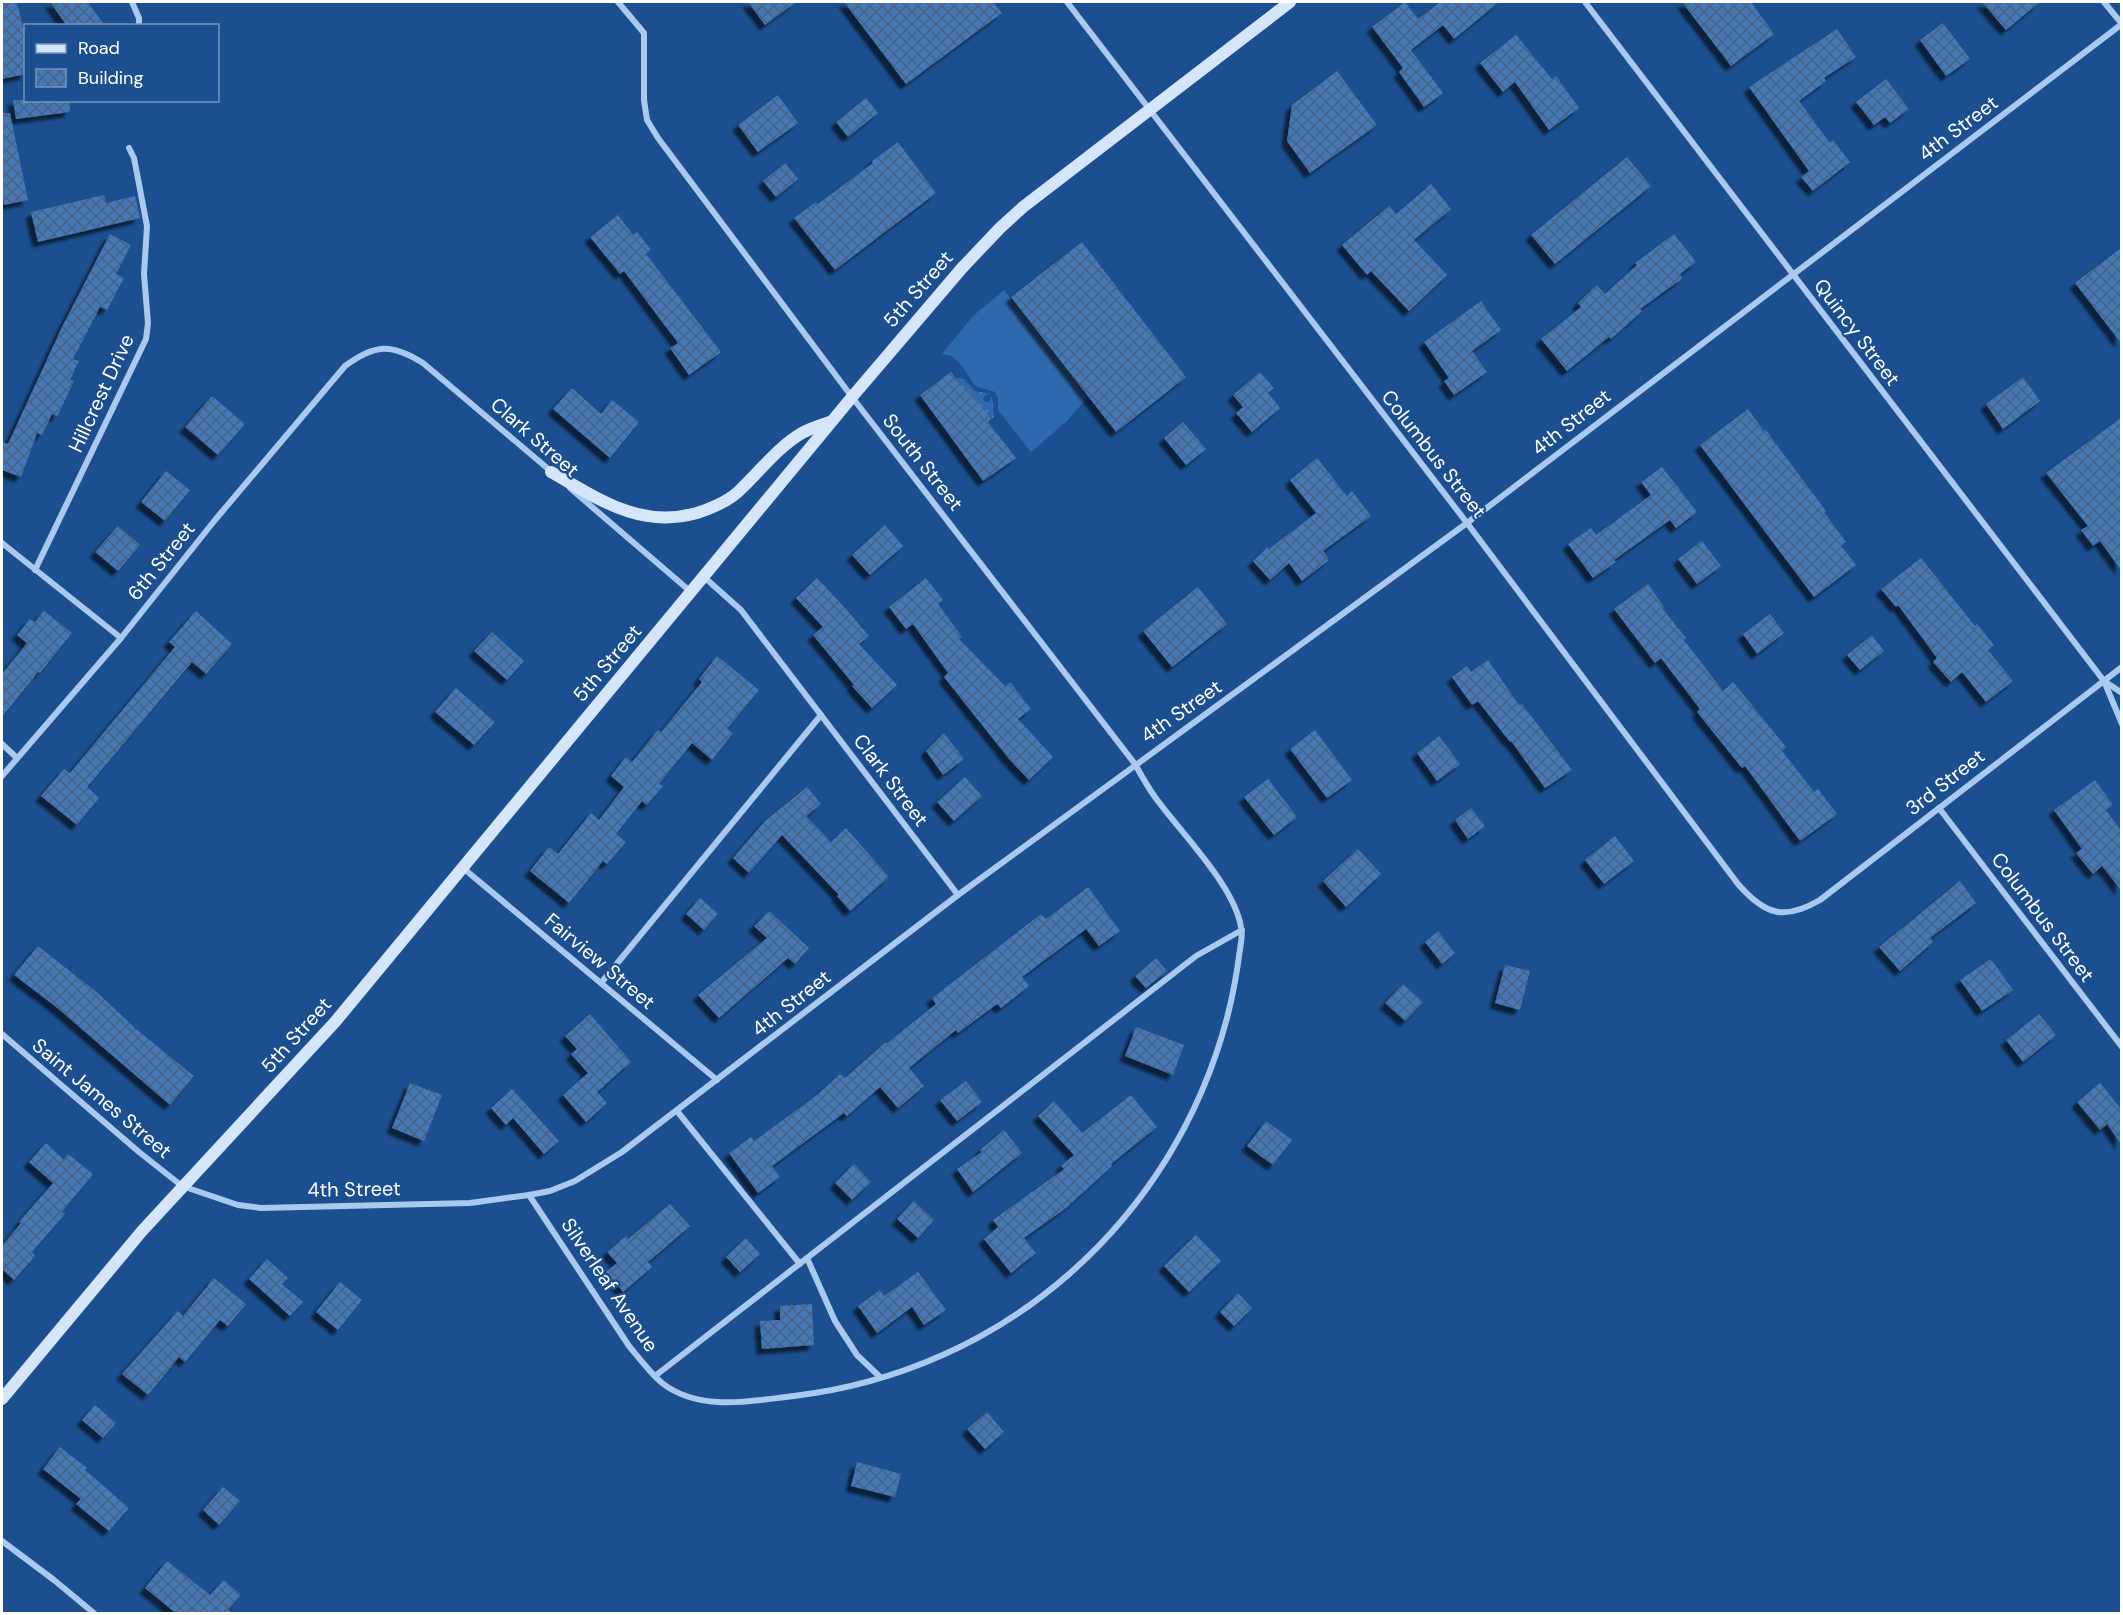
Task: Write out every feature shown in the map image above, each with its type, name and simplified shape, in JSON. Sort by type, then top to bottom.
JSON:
[{"type":"main road","name":"5th Street","points":[[2,1399],[142,1231],[335,1022],[852,396],[962,268],[1000,228],[1053,182],[1290,2]]},
{"type":"main road","points":[[551,472],[612,506],[639,516],[664,519],[688,515],[711,508],[739,492],[785,445],[804,432],[833,421]]},
{"type":"street","points":[[132,2],[140,24]]},
{"type":"street","name":"South Street","points":[[618,2],[644,33],[644,100],[647,120],[658,138],[852,396],[1135,764],[1153,795],[1223,885],[1236,909],[1242,930]]},
{"type":"street","name":"Columbus Street","points":[[1067,2],[1467,523],[1738,884],[1764,906],[1784,914]]},
{"type":"street","name":"Quincy Street","points":[[1585,2],[2104,681],[2121,724]]},
{"type":"street","points":[[2104,2],[2121,24]]},
{"type":"street","name":"4th Street","points":[[182,1186],[225,1202],[261,1208],[470,1203],[550,1191],[597,1169],[677,1111],[958,895],[1467,523],[2121,24]]},
{"type":"street","name":"Hillcrest Drive","points":[[35,570],[146,339],[148,323],[144,274],[147,226],[134,158],[129,148]]},
{"type":"street","name":"Clark Street","points":[[345,366],[370,350],[390,349],[406,352],[423,363],[691,592]]},
{"type":"street","name":"6th Street","points":[[2,776],[121,638],[215,520],[345,366]]},
{"type":"street","points":[[2,543],[121,638]]},
{"type":"street","name":"Clark Street","points":[[704,577],[741,610],[958,895]]},
{"type":"street","name":"3rd Street","points":[[1784,914],[1797,911],[1820,900],[2121,668]]},
{"type":"street","name":"Quincy Street","points":[[2104,681],[2121,693]]},
{"type":"street","points":[[601,983],[821,715]]},
{"type":"street","points":[[2,744],[17,758]]},
{"type":"street","name":"Columbus Street","points":[[1939,808],[2121,1047]]},
{"type":"street","name":"Fairview Street","points":[[463,868],[717,1080]]},
{"type":"street","points":[[655,1376],[1196,957],[1242,930]]},
{"type":"street","name":"Silverleaf Avenue","points":[[529,1195],[629,1346],[655,1376],[681,1394],[703,1400],[734,1402],[808,1394],[880,1377],[924,1363],[973,1340],[1028,1305],[1081,1265],[1122,1222],[1153,1181],[1177,1143],[1198,1102],[1219,1047],[1236,981],[1242,930]]},
{"type":"street","name":"Saint James Street","points":[[2,1034],[182,1186]]},
{"type":"street","points":[[677,1111],[800,1264]]},
{"type":"street","points":[[807,1258],[835,1321],[856,1355],[880,1377]]},
{"type":"street","points":[[2,1541],[95,1614]]},
{"type":"shaded area","points":[[1004,290],[1088,397],[1068,420],[1031,452],[998,410],[998,398],[995,392],[978,387],[956,360],[951,356],[941,355],[973,316]]},
{"type":"shaded area","points":[[956,378],[964,379],[975,391],[991,394],[986,395],[983,399],[985,402],[989,402],[992,395],[994,417],[991,419],[968,388],[965,390]]},
{"type":"building","points":[[2,2],[17,2],[24,32],[24,74],[2,79]]},
{"type":"building","points":[[50,2],[88,2],[104,24],[66,24]]},
{"type":"building","points":[[748,2],[796,2],[765,25]]},
{"type":"building","points":[[844,2],[993,2],[1002,13],[906,84]]},
{"type":"building","points":[[1405,2],[1418,19],[1440,2],[1499,2],[1454,39],[1443,25],[1411,50],[1443,93],[1424,107],[1399,72],[1403,68],[1372,27]]},
{"type":"building","points":[[1682,2],[1751,2],[1774,34],[1731,66]]},
{"type":"building","points":[[1982,2],[2040,2],[2006,30]]},
{"type":"building","points":[[1943,23],[1970,59],[1946,76],[1920,40]]},
{"type":"building","points":[[1837,29],[1856,57],[1824,78],[1826,81],[1799,101],[1830,143],[1833,140],[1850,162],[1813,191],[1801,177],[1809,171],[1749,87]]},
{"type":"building","points":[[1516,35],[1552,79],[1556,76],[1579,108],[1549,130],[1515,82],[1503,92],[1480,63]]},
{"type":"building","points":[[1337,71],[1377,125],[1310,173],[1287,141],[1292,105]]},
{"type":"building","points":[[1886,79],[1909,109],[1890,123],[1885,117],[1874,125],[1856,102]]},
{"type":"building","points":[[778,95],[798,123],[758,152],[738,125]]},
{"type":"building","points":[[866,98],[878,113],[848,137],[836,122]]},
{"type":"building","points":[[13,100],[70,102],[70,112],[16,119]]},
{"type":"building","points":[[2,113],[10,113],[28,200],[4,205],[2,195]]},
{"type":"building","points":[[898,142],[936,193],[835,270],[794,218],[816,202],[818,204]]},
{"type":"building","points":[[1627,157],[1651,186],[1555,264],[1531,235]]},
{"type":"building","points":[[785,163],[798,179],[776,197],[763,181]]},
{"type":"building","points":[[1431,184],[1451,209],[1414,240],[1447,275],[1409,311],[1371,271],[1367,275],[1342,245],[1389,206],[1396,214]]},
{"type":"building","points":[[104,195],[106,203],[135,196],[140,218],[38,242],[31,212]]},
{"type":"building","points":[[618,215],[633,235],[637,232],[651,250],[646,254],[721,352],[689,375],[670,348],[678,343],[624,271],[620,274],[590,237]]},
{"type":"building","points":[[110,234],[131,245],[116,274],[124,278],[107,310],[100,307],[73,359],[79,361],[70,380],[74,381],[57,417],[52,414],[42,435],[37,433],[21,477],[2,470],[2,442],[8,444],[62,327]]},
{"type":"building","points":[[1674,234],[1696,262],[1680,274],[1683,278],[1640,309],[1642,311],[1611,339],[1609,337],[1567,371],[1541,339],[1581,307],[1578,303],[1597,285],[1605,294],[1637,265],[1635,263]]},
{"type":"building","points":[[1082,242],[1186,377],[1116,432],[1011,297]]},
{"type":"building","points":[[2121,248],[2121,343],[2075,283]]},
{"type":"building","points":[[1481,301],[1501,330],[1472,351],[1487,372],[1454,395],[1444,381],[1449,378],[1424,342]]},
{"type":"building","points":[[951,372],[965,390],[968,388],[991,419],[988,422],[1016,458],[983,481],[920,395]]},
{"type":"building","points":[[1260,372],[1274,388],[1268,393],[1280,408],[1252,432],[1236,413],[1243,407],[1233,395]]},
{"type":"building","points":[[2023,377],[2040,401],[2003,429],[1986,404]]},
{"type":"building","points":[[572,388],[601,414],[612,400],[639,422],[610,458],[553,409]]},
{"type":"building","points":[[212,396],[245,424],[218,455],[185,427]]},
{"type":"building","points":[[1748,409],[1826,511],[1824,512],[1846,542],[1841,546],[1856,565],[1814,597],[1700,445]]},
{"type":"building","points":[[2121,418],[2121,570],[2100,541],[2093,546],[2081,530],[2088,526],[2046,473]]},
{"type":"building","points":[[1183,422],[1206,449],[1186,465],[1164,438]]},
{"type":"building","points":[[1317,458],[1347,496],[1352,491],[1371,516],[1323,551],[1329,560],[1302,581],[1289,563],[1270,580],[1253,561],[1268,547],[1269,549],[1316,513],[1290,480]]},
{"type":"building","points":[[1662,467],[1697,512],[1676,528],[1670,520],[1593,578],[1568,544],[1591,528],[1596,535],[1651,495],[1641,482]]},
{"type":"building","points":[[166,471],[190,490],[165,521],[141,502]]},
{"type":"building","points":[[885,525],[903,546],[870,575],[852,555]]},
{"type":"building","points":[[118,526],[140,545],[118,571],[95,552]]},
{"type":"building","points":[[1702,541],[1721,566],[1697,584],[1678,559]]},
{"type":"building","points":[[1921,558],[1975,626],[1977,624],[1994,645],[1988,650],[2013,681],[1986,702],[1962,672],[1951,682],[1933,662],[1937,658],[1898,605],[1896,607],[1881,589]]},
{"type":"building","points":[[817,578],[869,636],[859,644],[897,685],[872,708],[813,635],[823,627],[796,598]]},
{"type":"building","points":[[926,578],[943,600],[938,604],[962,637],[959,639],[1005,686],[1010,682],[1031,709],[1018,719],[1053,757],[1029,780],[1009,759],[944,677],[948,673],[913,624],[906,629],[889,607]]},
{"type":"building","points":[[1648,584],[1664,607],[1662,608],[1686,638],[1684,640],[1723,691],[1733,682],[1786,747],[1782,751],[1814,792],[1818,789],[1837,814],[1800,841],[1745,766],[1742,768],[1697,712],[1700,709],[1661,658],[1655,663],[1614,609]]},
{"type":"building","points":[[1198,587],[1227,624],[1172,667],[1143,631]]},
{"type":"building","points":[[44,611],[72,633],[2,717],[2,674],[27,643],[17,635],[30,619],[35,622]]},
{"type":"building","points":[[196,611],[232,644],[206,674],[192,662],[87,787],[99,798],[77,825],[41,796],[64,769],[70,773],[175,647],[169,642]]},
{"type":"building","points":[[1770,614],[1784,633],[1757,654],[1743,634]]},
{"type":"building","points":[[492,632],[524,661],[507,680],[474,651]]},
{"type":"building","points":[[1872,635],[1884,651],[1860,670],[1847,655]]},
{"type":"building","points":[[717,656],[759,690],[727,729],[733,733],[712,760],[692,743],[659,784],[663,786],[647,805],[642,801],[616,834],[626,842],[607,864],[603,861],[569,903],[530,871],[549,847],[558,854],[591,813],[599,820],[624,787],[611,776],[626,757],[632,762],[658,730],[661,732],[702,682],[699,679]]},
{"type":"building","points":[[1488,660],[1519,705],[1522,704],[1572,770],[1545,788],[1478,701],[1472,705],[1452,677],[1467,666],[1471,672]]},
{"type":"building","points":[[456,688],[495,722],[474,745],[435,712]]},
{"type":"building","points":[[1315,730],[1352,780],[1327,798],[1290,749]]},
{"type":"building","points":[[944,733],[964,759],[943,775],[926,751]]},
{"type":"building","points":[[1439,736],[1460,764],[1437,781],[1417,753]]},
{"type":"building","points":[[965,777],[982,796],[954,821],[937,802]]},
{"type":"building","points":[[1268,779],[1297,817],[1274,835],[1244,797]]},
{"type":"building","points":[[2095,780],[2113,805],[2106,810],[2121,831],[2121,890],[2102,866],[2093,874],[2076,853],[2082,849],[2054,810]]},
{"type":"building","points":[[807,787],[821,804],[806,816],[831,842],[846,828],[889,877],[850,911],[837,896],[839,895],[782,835],[749,873],[733,858],[765,821]]},
{"type":"building","points":[[1471,808],[1485,826],[1468,839],[1455,820]]},
{"type":"building","points":[[1615,836],[1634,861],[1604,884],[1585,860]]},
{"type":"building","points":[[1358,849],[1381,874],[1346,907],[1323,881]]},
{"type":"building","points":[[1960,881],[1976,903],[1930,938],[1933,942],[1900,971],[1879,947]]},
{"type":"building","points":[[1088,887],[1120,931],[1099,946],[1086,929],[1022,977],[1029,986],[1001,1008],[997,1004],[958,1033],[956,1030],[909,1068],[924,1086],[898,1108],[880,1087],[847,1116],[844,1113],[772,1166],[780,1177],[758,1193],[729,1153],[751,1137],[754,1141],[816,1096],[840,1074],[845,1078],[886,1042],[936,1004],[932,998],[1041,914],[1046,919]]},
{"type":"building","points":[[700,898],[718,914],[704,930],[686,914]]},
{"type":"building","points":[[769,911],[809,948],[795,964],[788,958],[719,1018],[698,995],[767,938],[754,926]]},
{"type":"building","points":[[1438,931],[1455,953],[1442,964],[1425,942]]},
{"type":"building","points":[[38,946],[99,994],[136,1029],[194,1076],[170,1105],[55,1006],[14,975]]},
{"type":"building","points":[[1156,958],[1167,971],[1146,988],[1135,976]]},
{"type":"building","points":[[1991,959],[2013,990],[1982,1011],[1960,980]]},
{"type":"building","points":[[1505,965],[1530,971],[1520,1010],[1495,1003]]},
{"type":"building","points":[[1403,984],[1423,1002],[1405,1021],[1385,1003]]},
{"type":"building","points":[[590,1014],[631,1062],[597,1092],[607,1103],[586,1122],[563,1095],[588,1073],[571,1054],[577,1049],[565,1036]]},
{"type":"building","points":[[2039,1014],[2056,1035],[2023,1062],[2006,1040]]},
{"type":"building","points":[[1136,1027],[1184,1045],[1173,1075],[1125,1056]]},
{"type":"building","points":[[966,1081],[982,1102],[957,1121],[940,1100]]},
{"type":"building","points":[[410,1083],[442,1095],[424,1141],[392,1128]]},
{"type":"building","points":[[2100,1083],[2121,1109],[2121,1144],[2107,1124],[2100,1130],[2077,1102]]},
{"type":"building","points":[[512,1089],[559,1141],[544,1154],[513,1118],[506,1125],[491,1108]]},
{"type":"building","points":[[1131,1095],[1157,1127],[1111,1164],[1112,1166],[1066,1208],[1024,1238],[1036,1253],[1011,1273],[984,1239],[998,1227],[993,1220],[1064,1169],[1061,1166],[1074,1155],[1038,1116],[1054,1101],[1082,1133]]},
{"type":"building","points":[[1266,1121],[1292,1140],[1273,1165],[1247,1146]]},
{"type":"building","points":[[1004,1130],[1022,1153],[973,1192],[957,1169],[982,1152],[980,1150]]},
{"type":"building","points":[[46,1143],[64,1160],[68,1154],[93,1174],[62,1212],[65,1214],[32,1252],[35,1256],[14,1280],[2,1269],[2,1246],[21,1223],[19,1222],[53,1183],[29,1162]]},
{"type":"building","points":[[854,1164],[871,1182],[852,1200],[835,1183]]},
{"type":"building","points":[[914,1201],[934,1220],[918,1238],[897,1219]]},
{"type":"building","points":[[670,1204],[690,1226],[648,1262],[652,1267],[623,1292],[606,1272],[617,1263],[607,1252],[626,1236],[628,1239]]},
{"type":"building","points":[[1196,1235],[1221,1261],[1189,1292],[1164,1266]]},
{"type":"building","points":[[746,1238],[760,1254],[740,1272],[726,1257]]},
{"type":"building","points":[[267,1259],[288,1278],[282,1284],[303,1302],[290,1316],[249,1279]]},
{"type":"building","points":[[918,1272],[946,1310],[924,1325],[912,1307],[877,1333],[858,1306],[880,1290],[884,1296]]},
{"type":"building","points":[[214,1278],[246,1304],[228,1326],[220,1320],[185,1362],[179,1357],[148,1395],[122,1374],[178,1311],[183,1316]]},
{"type":"building","points":[[340,1282],[362,1300],[338,1330],[316,1312]]},
{"type":"building","points":[[1238,1293],[1252,1308],[1234,1326],[1220,1312]]},
{"type":"building","points":[[812,1304],[814,1345],[762,1349],[760,1321],[780,1320],[780,1306]]},
{"type":"building","points":[[95,1405],[116,1423],[103,1438],[82,1420]]},
{"type":"building","points":[[987,1412],[1004,1432],[985,1449],[967,1429]]},
{"type":"building","points":[[60,1447],[87,1468],[85,1470],[129,1508],[109,1531],[76,1504],[81,1499],[43,1469]]},
{"type":"building","points":[[857,1462],[901,1474],[895,1497],[851,1486]]},
{"type":"building","points":[[223,1487],[240,1501],[219,1525],[203,1510]]},
{"type":"building","points":[[167,1561],[210,1595],[224,1580],[241,1595],[228,1610],[233,1614],[177,1614],[145,1588]]}]
